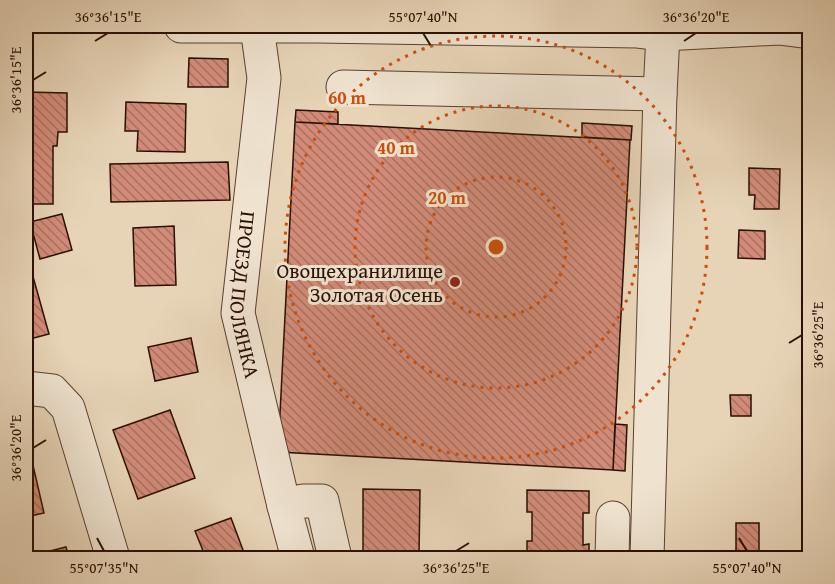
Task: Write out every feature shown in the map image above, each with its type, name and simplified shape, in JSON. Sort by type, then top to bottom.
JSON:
[{"type":"street","points":[[182,26],[317,26],[650,33],[789,29]]},
{"type":"street","name":"ПРОЕЗД ПОЛЯНКА","points":[[257,27],[264,78],[238,314],[298,558]]},
{"type":"street","points":[[647,558],[660,93],[650,33]]},
{"type":"street","points":[[343,87],[660,93]]},
{"type":"street","points":[[26,388],[52,391],[68,408],[113,558]]},
{"type":"street","points":[[284,506],[303,501],[322,501],[335,558]]},
{"type":"street","points":[[612,558],[613,518]]},
{"type":"building","points":[[189,58],[228,59],[228,87],[188,87]]},
{"type":"building","points":[[26,92],[67,93],[67,132],[58,132],[57,146],[53,146],[53,204],[26,204]]},
{"type":"building","points":[[126,102],[186,104],[185,152],[137,151],[138,131],[125,131]]},
{"type":"building","points":[[296,110],[338,112],[338,124],[295,122]]},
{"type":"building","name":"Овощехранилище Золотая Осень","points":[[295,122],[631,140],[613,470],[278,452]]},
{"type":"building","points":[[582,123],[632,126],[631,140],[582,137]]},
{"type":"building","points":[[228,162],[230,200],[111,202],[110,164]]},
{"type":"building","points":[[749,168],[780,169],[779,209],[754,209],[755,195],[749,195]]},
{"type":"building","points":[[62,214],[72,250],[40,259],[30,222]]},
{"type":"building","points":[[174,226],[176,285],[135,286],[133,228]]},
{"type":"building","points":[[739,230],[765,231],[765,259],[738,258]]},
{"type":"building","points":[[32,273],[49,334],[26,340],[26,275]]},
{"type":"building","points":[[191,338],[198,372],[155,381],[148,347]]},
{"type":"building","points":[[730,395],[751,395],[751,416],[731,416]]},
{"type":"building","points":[[170,410],[195,478],[138,499],[113,430]]},
{"type":"building","points":[[615,424],[627,425],[625,471],[613,470]]},
{"type":"building","points":[[32,461],[44,513],[26,517],[26,463]]},
{"type":"building","points":[[363,489],[420,490],[419,555],[441,555],[441,558],[363,558]]},
{"type":"building","points":[[527,490],[589,491],[589,513],[583,513],[583,545],[589,544],[589,558],[527,558],[527,541],[532,541],[532,512],[527,512]]},
{"type":"building","points":[[231,518],[246,558],[206,558],[195,531]]},
{"type":"building","points":[[736,523],[759,523],[759,557],[736,556]]},
{"type":"building","points":[[66,547],[69,558],[26,558],[26,557]]},
{"type":"place","name":"Овощехранилище Золотая Осень","points":[[455,282]]}]
